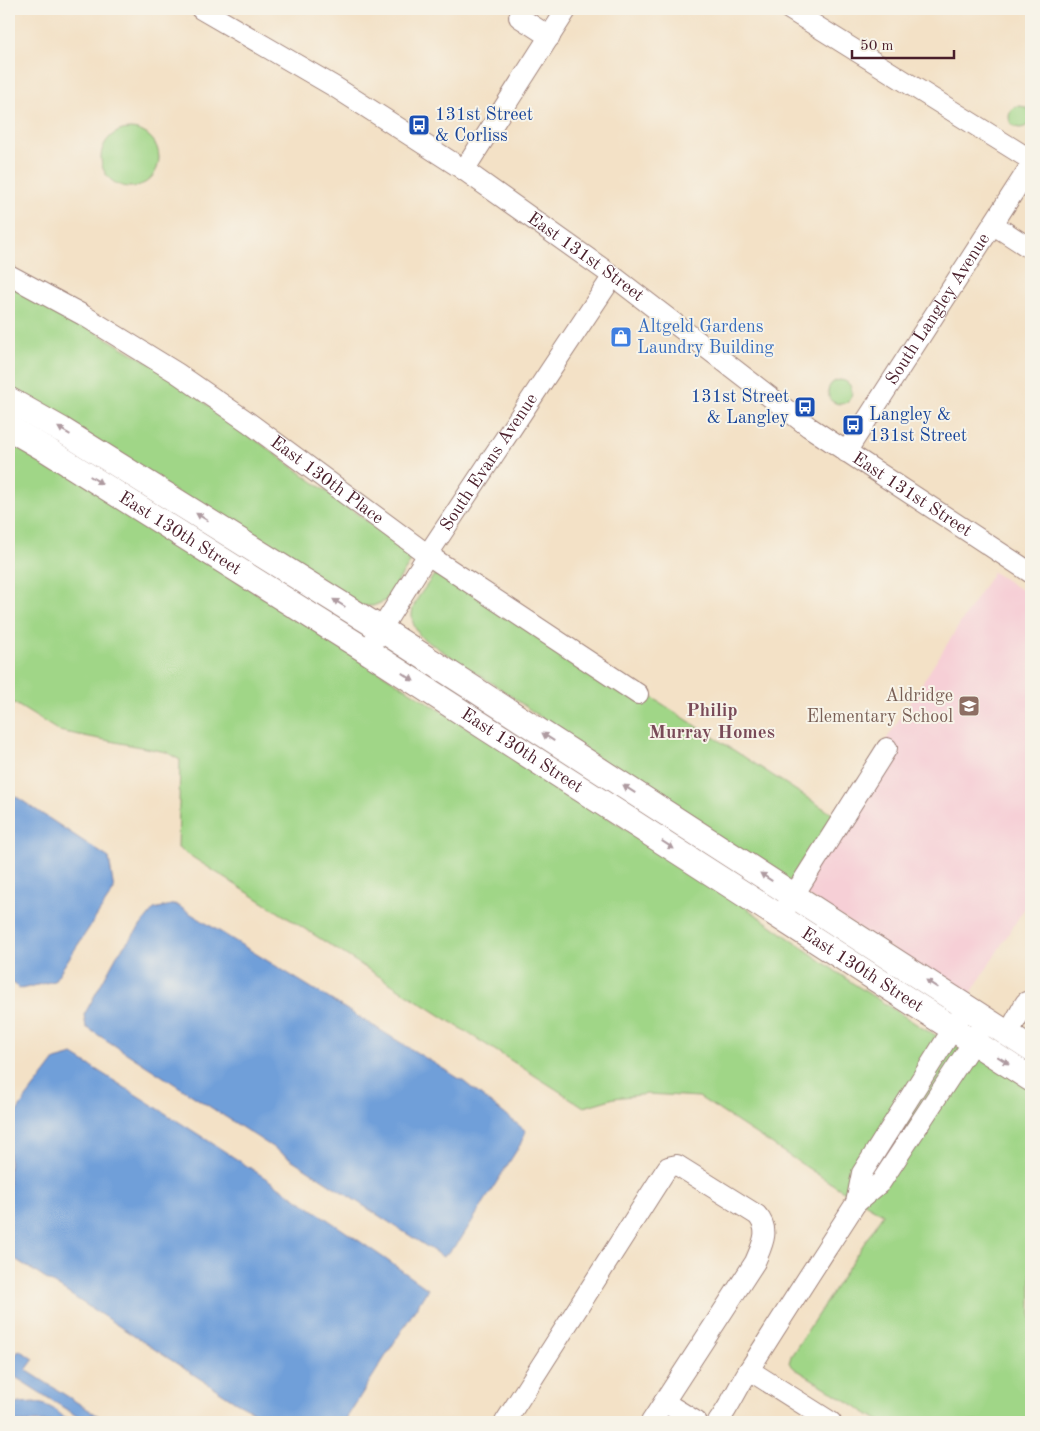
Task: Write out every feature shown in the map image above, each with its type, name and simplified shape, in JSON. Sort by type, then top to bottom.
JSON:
[{"type":"main road","name":"East 130th Street","points":[[9,400],[62,430],[381,629],[1031,1049]]},
{"type":"main road","name":"East 130th Street","points":[[9,428],[367,651],[1031,1079]]},
{"type":"street","name":"East 131st Street","points":[[201,9],[335,87],[464,170],[613,276],[806,425],[1031,573]]},
{"type":"street","points":[[464,170],[567,9]]},
{"type":"street","points":[[789,9],[1031,160]]},
{"type":"street","points":[[519,17],[550,36]]},
{"type":"street","name":"South Langley Avenue","points":[[846,452],[1031,165]]},
{"type":"street","points":[[994,225],[1031,249]]},
{"type":"street","name":"East 130th Place","points":[[9,275],[72,308],[177,372],[428,555],[638,694]]},
{"type":"street","name":"South Evans Avenue","points":[[367,651],[428,555],[613,276]]},
{"type":"street","points":[[780,917],[888,748]]},
{"type":"street","points":[[1008,1034],[1024,1004],[1031,1001]]},
{"type":"street","points":[[856,1203],[862,1174],[967,1006]]},
{"type":"street","points":[[718,1422],[856,1203],[881,1182],[987,1020]]},
{"type":"street","points":[[505,1422],[668,1167],[677,1165],[757,1215],[763,1221],[765,1227],[764,1236],[755,1262],[652,1422]]},
{"type":"street","points":[[749,1370],[831,1422]]},
{"type":"street","points":[[664,1402],[697,1422]]},
{"type":"shaded area","name":"Aldridge Elementary School","points":[[993,572],[1031,596],[1031,898],[968,998],[793,886]]},
{"type":"green space","points":[[1020,106],[1028,109],[1031,117],[1028,125],[1020,128],[1012,125],[1009,117],[1012,109]]},
{"type":"green space","points":[[130,129],[146,134],[154,142],[159,158],[154,174],[146,182],[130,187],[114,182],[106,174],[101,158],[106,142],[114,134]]},
{"type":"green space","points":[[9,282],[153,365],[404,548],[403,550],[411,556],[411,561],[385,601],[373,606],[361,606],[9,389]]},
{"type":"green space","points":[[840,380],[845,381],[851,387],[851,397],[845,403],[840,404],[835,403],[829,397],[828,392],[829,387],[835,381]]},
{"type":"green space","points":[[9,439],[75,477],[721,890],[851,982],[924,1029],[996,1067],[1031,1089],[1031,1422],[881,1422],[794,1368],[789,1363],[791,1356],[883,1214],[837,1187],[699,1097],[648,1094],[614,1098],[584,1107],[178,848],[180,760],[166,752],[59,731],[9,700]]},
{"type":"green space","points":[[434,575],[439,575],[447,580],[449,578],[641,703],[647,694],[837,817],[793,886],[633,783],[501,689],[422,638],[412,620],[412,613],[418,598]]},
{"type":"water","points":[[9,792],[109,858],[114,890],[54,981],[21,989],[9,980]]},
{"type":"water","points":[[175,904],[463,1081],[526,1131],[520,1145],[459,1242],[443,1257],[86,1027],[84,1015],[117,955],[154,909]]},
{"type":"water","points":[[73,1055],[252,1169],[428,1289],[344,1422],[273,1422],[236,1402],[9,1255],[9,1124],[55,1060]]},
{"type":"water","points":[[19,1350],[34,1359],[26,1370],[108,1422],[86,1422],[9,1373],[9,1359],[12,1360]]},
{"type":"water","points":[[34,1402],[53,1409],[68,1422],[9,1422],[9,1407],[19,1403]]},
{"type":"place","name":"131st Street & Corliss","points":[[419,125]]},
{"type":"place","name":"Altgeld Gardens Laundry Building","points":[[621,337]]},
{"type":"place","name":"131st Street & Langley","points":[[805,407]]},
{"type":"place","name":"Langley & 131st Street","points":[[853,425]]},
{"type":"place","name":"Aldridge Elementary School","points":[[969,706]]},
{"type":"district","name":"Philip Murray Homes","points":[[712,722]]}]
